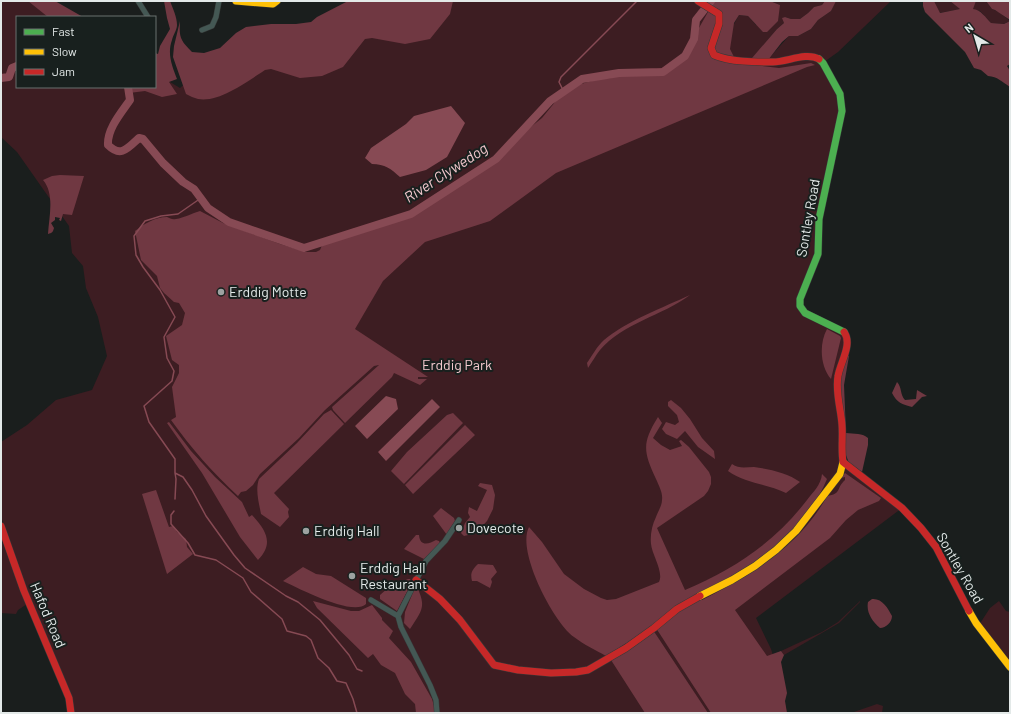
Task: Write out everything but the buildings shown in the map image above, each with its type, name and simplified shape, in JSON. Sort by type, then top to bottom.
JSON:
[{"type":"street","points":[[138,1],[147,16]]},
{"type":"street","points":[[202,30],[212,26],[216,17],[219,1]]},
{"type":"street","points":[[236,1],[273,4],[277,1]]},
{"type":"street","name":"Sontley Road","points":[[700,2],[719,14],[719,24],[711,48],[714,55],[724,59],[774,62],[811,56],[818,58],[823,63],[840,94],[842,111],[819,219],[818,254],[800,299],[800,306],[805,313],[845,331],[847,335],[847,342],[838,376],[837,390],[842,426],[842,462],[902,508],[921,528],[936,547],[976,623],[1009,665]]},
{"type":"street","points":[[416,580],[440,599],[460,620],[494,665],[518,670],[551,673],[588,670],[626,648],[677,609],[698,596],[732,580],[755,566],[776,550],[796,531],[840,474],[842,462]]},
{"type":"street","points":[[437,713],[436,700],[430,685],[401,627],[398,616],[426,560],[445,541],[459,520]]},
{"type":"street","name":"Hafod Road","points":[[1,526],[6,545],[22,588],[69,698],[71,713]]},
{"type":"street","points":[[371,600],[398,616]]},
{"type":"green space","name":"Erddig Park","points":[[1,1],[46,1],[66,16],[16,16],[16,88],[156,88],[156,74],[180,88],[191,78],[429,1],[698,1],[734,24],[739,15],[748,16],[756,25],[780,5],[770,1],[825,1],[822,5],[814,7],[800,19],[783,18],[784,23],[762,47],[771,56],[789,36],[798,36],[811,29],[818,20],[831,11],[835,1],[891,1],[838,52],[824,62],[818,58],[840,94],[842,111],[819,219],[818,254],[800,306],[847,335],[838,376],[843,462],[902,508],[756,618],[771,649],[777,668],[787,713],[74,713],[70,697],[9,545],[1,516],[1,442],[27,425],[56,400],[92,390],[107,356],[98,317],[86,288],[83,266],[72,253],[69,226],[17,152],[1,137]]},
{"type":"green space","points":[[934,1],[950,1],[961,9],[939,13]]},
{"type":"green space","points":[[976,1],[986,1],[992,9],[999,12],[1010,21],[1004,24],[991,23],[980,11],[972,9]]},
{"type":"green space","points":[[1,539],[27,604],[18,610],[16,614],[1,613]]},
{"type":"green space","points":[[860,601],[839,623],[784,655],[781,651],[822,632],[838,622]]},
{"type":"green space","points":[[999,601],[1006,611],[1010,612],[1010,658],[1006,659],[979,625],[990,608]]},
{"type":"green space","points":[[877,704],[883,706],[882,713],[851,713]]},
{"type":"shaded area","points":[[28,1],[55,1],[81,16],[47,16]]},
{"type":"shaded area","points":[[164,1],[170,1],[177,22],[170,55],[177,79],[169,82],[177,94],[162,97],[145,91],[129,93],[127,88],[156,88],[156,53],[158,54],[160,46],[170,29]]},
{"type":"shaded area","points":[[348,1],[453,1],[450,14],[430,39],[405,44],[372,38],[365,39],[343,67],[322,76],[300,78],[271,69],[265,70],[242,85],[215,98],[198,99],[186,94],[173,57],[180,21],[180,35],[185,44],[192,52],[204,53],[220,48],[236,33],[246,27],[311,22],[317,17]]},
{"type":"shaded area","points":[[701,1],[770,1],[780,5],[778,21],[767,32],[763,32],[748,16],[739,15],[734,23],[730,49],[734,57],[752,58],[784,23],[782,18],[800,19],[814,7],[822,5],[825,1],[836,1],[831,11],[818,20],[811,29],[798,36],[789,36],[782,42],[768,60],[755,65],[779,68],[811,63],[815,65],[807,67],[556,173],[490,221],[425,242],[383,281],[355,329],[428,377],[418,377],[418,379],[427,379],[420,385],[394,373],[392,377],[345,423],[332,407],[379,365],[374,366],[325,410],[299,438],[260,474],[253,485],[246,491],[241,492],[238,496],[203,460],[171,420],[176,417],[172,387],[179,373],[179,365],[172,360],[166,336],[182,325],[185,313],[179,303],[174,302],[164,293],[160,288],[157,276],[141,260],[135,231],[146,223],[158,218],[182,218],[200,211],[223,223],[280,244],[306,252],[316,252],[320,250],[323,243],[329,239],[352,229],[394,219],[418,209],[452,187],[482,171],[490,165],[512,142],[542,118],[560,96],[570,87],[599,79],[612,78],[612,75],[640,72],[678,65],[688,57],[691,42],[708,12],[706,4]]},
{"type":"shaded area","points":[[923,1],[934,1],[940,13],[960,9],[950,1],[976,1],[973,9],[980,12],[991,23],[1004,24],[1010,21],[1010,64],[1007,66],[1010,71],[1010,87],[997,78],[988,76],[981,70],[974,68],[965,52],[925,12]]},
{"type":"shaded area","points":[[986,1],[1010,1],[1010,20],[992,9]]},
{"type":"shaded area","points":[[451,106],[465,123],[447,157],[426,170],[400,177],[388,168],[381,165],[372,164],[365,158],[371,148],[406,124],[414,116]]},
{"type":"shaded area","points":[[52,176],[84,176],[72,215],[63,214],[61,221],[59,220],[60,218],[55,217],[55,220],[51,223],[54,228],[51,233],[48,234],[50,199],[47,186],[43,180]]},
{"type":"shaded area","points":[[690,295],[667,309],[631,326],[620,333],[600,350],[588,368],[587,363],[597,348],[613,333],[645,315]]},
{"type":"shaded area","points":[[827,329],[841,338],[831,379],[827,374],[822,355],[824,335]]},
{"type":"shaded area","points":[[846,354],[849,356],[844,385],[846,433],[861,434],[868,438],[868,445],[862,472],[849,463],[844,450],[839,390],[840,376]]},
{"type":"shaded area","points":[[897,382],[905,400],[916,399],[917,390],[927,396],[922,397],[912,407],[903,404],[896,399],[892,393]]},
{"type":"shaded area","points":[[386,396],[396,399],[398,409],[367,439],[355,426]]},
{"type":"shaded area","points":[[432,399],[440,407],[386,461],[378,452]]},
{"type":"shaded area","points":[[671,400],[681,408],[702,438],[714,451],[715,459],[698,447],[685,431],[677,439],[666,434],[662,429],[666,422],[675,425],[679,422],[677,415],[668,406],[668,402]]},
{"type":"shaded area","points":[[331,410],[344,424],[274,493],[289,509],[289,517],[280,527],[261,514],[257,492],[259,479],[297,443],[324,414]]},
{"type":"shaded area","points":[[453,413],[463,423],[404,484],[391,471],[407,452],[447,415]]},
{"type":"shaded area","points":[[658,417],[662,423],[653,438],[670,450],[682,446],[679,441],[681,440],[689,447],[709,472],[711,477],[711,484],[704,496],[657,528],[685,590],[736,564],[767,542],[807,500],[818,485],[822,474],[827,479],[814,503],[806,514],[788,535],[757,561],[606,656],[574,637],[557,617],[539,586],[532,569],[526,538],[529,527],[542,542],[564,574],[584,589],[607,600],[616,599],[659,582],[660,573],[651,544],[651,537],[653,523],[661,504],[662,495],[649,461],[646,447],[649,434]]},
{"type":"shaded area","points":[[169,422],[191,451],[215,477],[242,502],[249,517],[252,515],[261,526],[267,542],[263,554],[258,560],[240,537],[202,473],[167,423]]},
{"type":"shaded area","points":[[465,425],[475,435],[413,494],[405,485]]},
{"type":"shaded area","points":[[732,464],[740,467],[754,467],[778,472],[790,476],[800,482],[786,493],[735,475],[728,471]]},
{"type":"shaded area","points":[[845,473],[881,498],[879,501],[858,510],[846,520],[830,538],[735,610],[767,656],[781,651],[784,655],[781,662],[787,693],[785,701],[787,713],[711,713],[656,628],[697,598],[702,600],[738,581],[789,544],[816,514],[827,496],[837,492],[845,480],[845,477],[841,478]]},
{"type":"shaded area","points":[[480,483],[492,485],[495,495],[493,509],[487,521],[476,533],[464,536],[461,533],[465,523],[470,517],[468,513],[469,507],[477,511],[487,490],[478,486]]},
{"type":"shaded area","points":[[156,490],[169,527],[173,526],[177,532],[186,539],[187,547],[193,554],[167,574],[142,494]]},
{"type":"shaded area","points":[[441,508],[454,518],[455,521],[447,535],[433,516]]},
{"type":"shaded area","points":[[416,535],[419,535],[421,541],[425,544],[436,540],[440,543],[424,559],[404,549]]},
{"type":"shaded area","points":[[478,564],[493,565],[497,572],[491,579],[492,582],[490,588],[477,581],[472,581],[472,572]]},
{"type":"shaded area","points":[[303,567],[316,574],[331,576],[366,598],[366,604],[359,607],[350,607],[338,604],[312,595],[283,581]]},
{"type":"shaded area","points":[[408,579],[412,582],[397,611],[380,599],[380,595],[388,588]]},
{"type":"shaded area","points":[[416,585],[421,598],[422,608],[410,629],[404,623],[405,612]]},
{"type":"shaded area","points":[[872,599],[882,602],[892,616],[890,622],[884,627],[880,628],[870,616],[868,602]]},
{"type":"shaded area","points":[[313,601],[351,611],[359,611],[372,605],[382,620],[393,631],[389,638],[411,662],[432,699],[436,713],[416,713],[415,704],[405,694],[395,673],[381,665],[373,654],[368,658],[317,608]]},
{"type":"shaded area","points":[[653,630],[708,713],[645,713],[611,660]]},
{"type":"waterway","points":[[564,92],[559,82],[561,77],[637,1]]},
{"type":"waterway","name":"River Clywedog","points":[[128,88],[130,100],[112,127],[108,139],[108,145],[117,151],[121,151],[128,148],[139,138],[143,139],[163,163],[183,182],[194,189],[208,208],[229,222],[304,248],[411,214],[496,159],[550,101],[582,79],[619,73],[663,72],[685,56],[694,39],[696,20],[711,1]]},
{"type":"waterway","name":"River Clywedog","points":[[1,78],[9,77],[12,68],[16,66]]},
{"type":"waterway","points":[[175,499],[175,459],[149,422],[144,406],[172,381],[174,371],[167,358],[164,337],[175,317],[160,290],[136,255],[134,236],[145,221],[161,216],[178,214],[201,198]]},
{"type":"waterway","points":[[175,473],[183,477],[206,516],[245,568],[286,596],[298,602],[320,620],[349,655],[357,669],[362,671]]},
{"type":"waterway","points":[[174,511],[171,515],[171,524],[188,543],[195,555],[216,560],[243,578],[251,592],[282,619],[287,631],[306,636],[311,640],[318,658],[329,668],[337,681],[346,683],[357,713]]},
{"type":"traffic: fast","points":[[819,59],[823,63],[840,94],[842,111],[819,219],[818,254],[800,299],[800,306],[805,313],[844,332]]},
{"type":"traffic: slow","points":[[236,1],[273,4],[277,1]]},
{"type":"traffic: slow","points":[[700,596],[732,580],[755,566],[776,550],[796,531],[840,474],[843,462]]},
{"type":"traffic: slow","points":[[969,611],[976,623],[1010,667]]},
{"type":"traffic: jam","points":[[698,1],[719,14],[719,24],[711,48],[714,55],[727,59],[751,62],[778,62],[802,57],[814,57],[819,59]]},
{"type":"traffic: jam","points":[[844,332],[847,348],[837,382],[842,425],[843,462],[902,508],[921,528],[936,547],[969,611]]},
{"type":"traffic: jam","points":[[1,526],[24,591],[69,698],[71,713]]},
{"type":"traffic: jam","points":[[416,580],[440,599],[460,620],[494,665],[518,670],[551,673],[588,670],[626,648],[677,609],[700,596]]},
{"type":"place","name":"Erddig Motte","points":[[221,292]]},
{"type":"place","name":"Dovecote","points":[[459,528]]},
{"type":"place","name":"Erddig Hall","points":[[306,531]]},
{"type":"place","name":"Erddig Hall Restaurant","points":[[352,576]]}]
